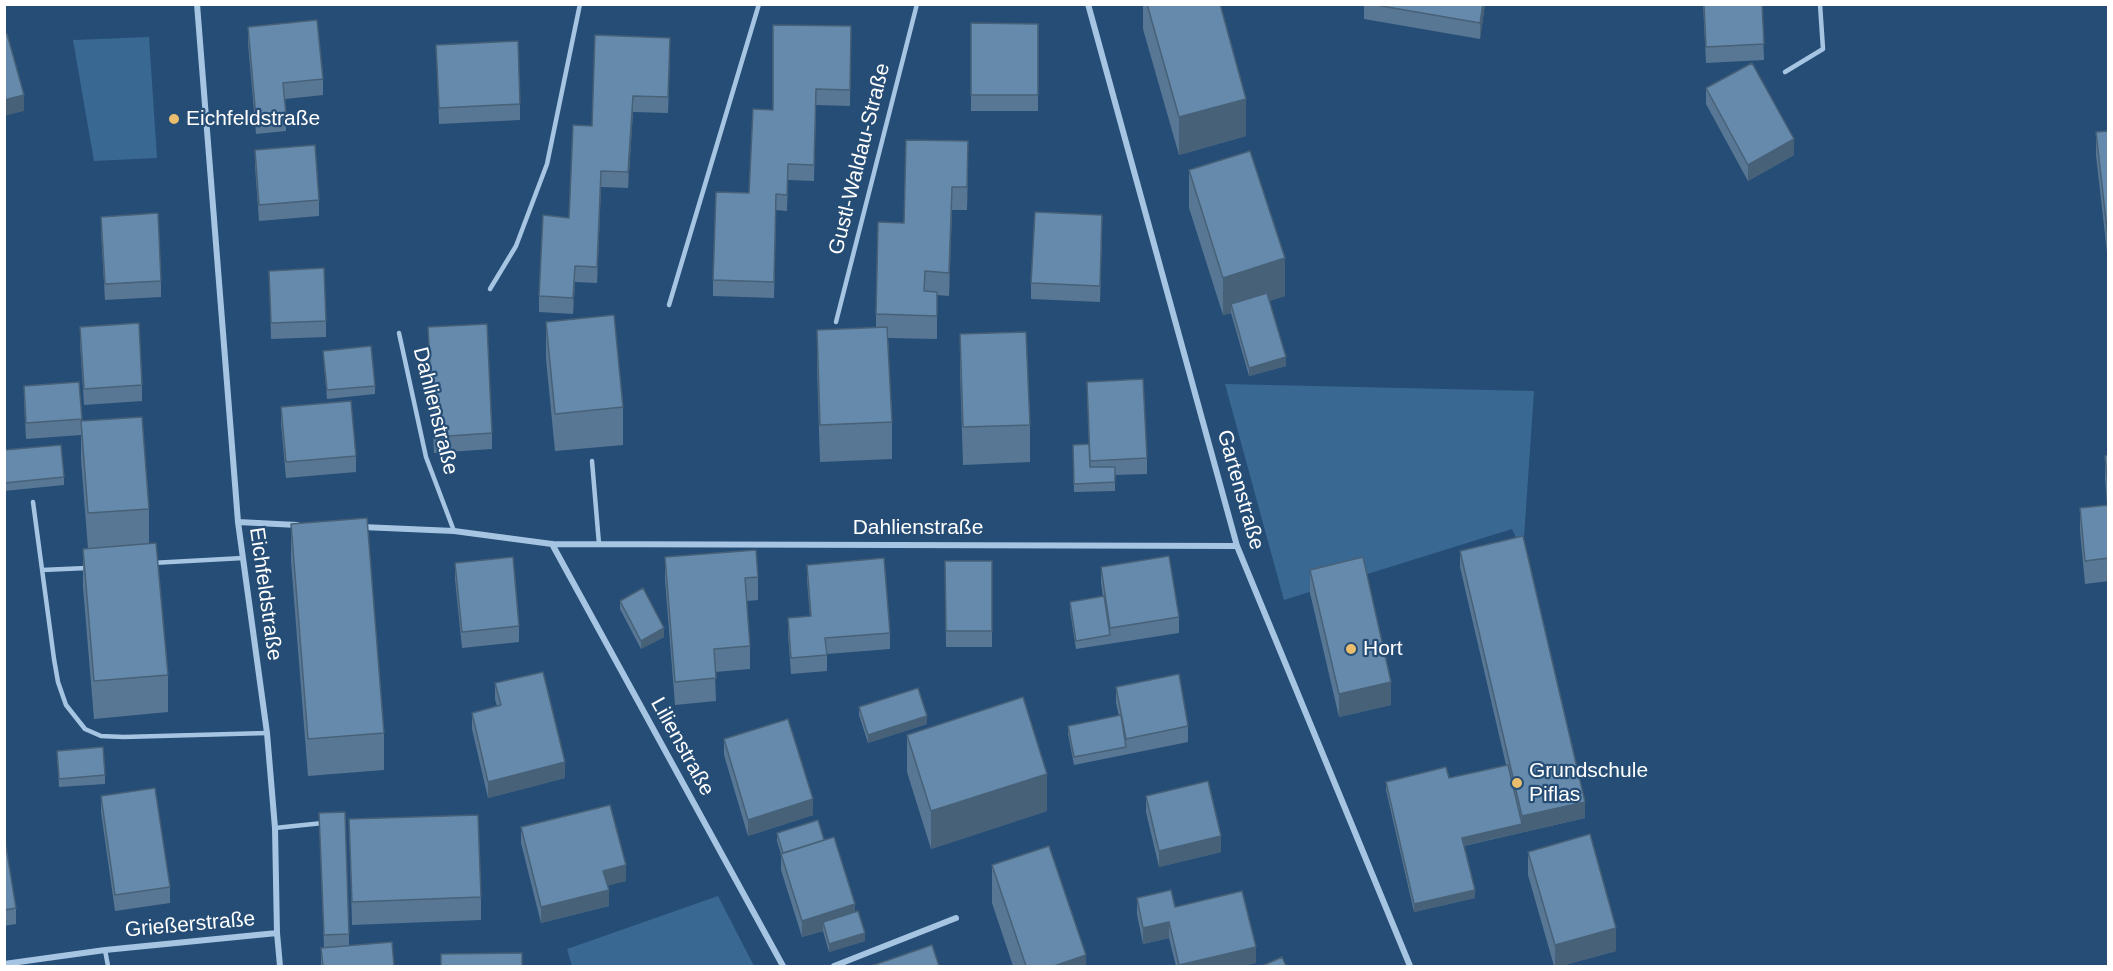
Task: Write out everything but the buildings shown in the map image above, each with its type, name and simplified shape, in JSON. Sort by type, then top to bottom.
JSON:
[{"type":"street","name":"Eichfeldstraße","points":[[197,4],[238,522],[267,734],[275,828],[277,933],[280,966]]},
{"type":"street","name":"Gartenstraße","points":[[1088,4],[1237,546],[1410,966]]},
{"type":"street","points":[[238,522],[306,525]]},
{"type":"street","name":"Dahlienstraße","points":[[352,527],[454,531],[552,544],[1237,546]]},
{"type":"street","name":"Lilienstraße","points":[[552,544],[783,966]]},
{"type":"street","points":[[834,966],[956,918]]},
{"type":"street","name":"Grießerstraße","points":[[4,964],[105,950],[277,933]]},
{"type":"lane","points":[[490,289],[516,246],[547,164],[580,4]]},
{"type":"lane","points":[[669,305],[759,4]]},
{"type":"lane","name":"Gustl-Waldau-Straße","points":[[836,322],[917,4]]},
{"type":"lane","points":[[1785,72],[1823,50],[1820,4]]},
{"type":"lane","name":"Dahlienstraße","points":[[399,333],[426,458],[454,531]]},
{"type":"lane","points":[[592,461],[599,544]]},
{"type":"lane","points":[[33,502],[58,682],[71,713],[85,729],[101,736],[124,737],[267,734]]},
{"type":"lane","points":[[148,564],[243,558]]},
{"type":"lane","points":[[42,570],[89,567]]},
{"type":"lane","points":[[275,828],[333,823]]},
{"type":"lane","name":"Grießerstraße","points":[[105,950],[108,966]]},
{"type":"shaded area","points":[[149,37],[157,158],[94,161],[73,40]]},
{"type":"shaded area","points":[[1225,384],[1534,391],[1523,552],[1512,529],[1284,600]]},
{"type":"shaded area","points":[[718,896],[754,966],[572,966],[567,949]]},
{"type":"place","name":"Eichfeldstraße","points":[[174,119]]},
{"type":"place","name":"Hort","points":[[1351,649]]},
{"type":"place","name":"Grundschule Piflas","points":[[1517,783]]}]
